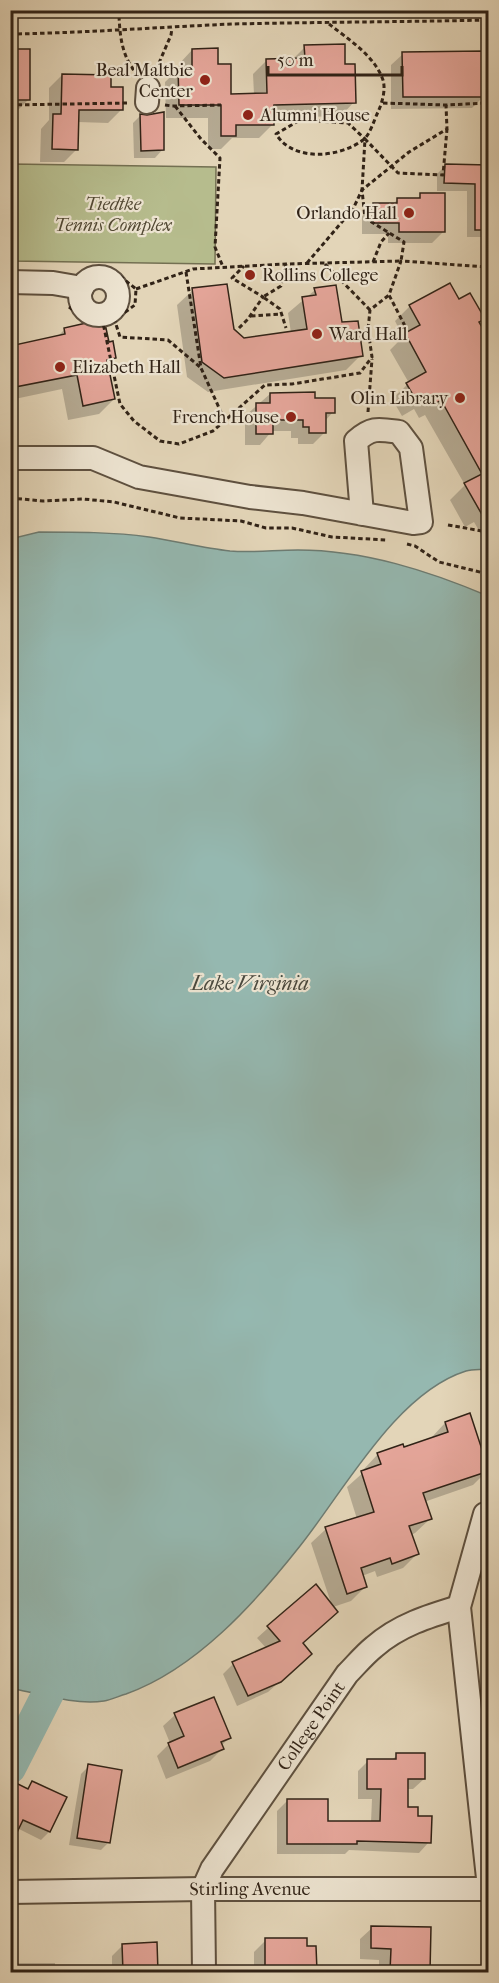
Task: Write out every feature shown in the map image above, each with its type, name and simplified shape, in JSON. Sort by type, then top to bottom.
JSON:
[{"type":"street","points":[[10,282],[53,283],[82,288]]},
{"type":"street","points":[[10,458],[93,458],[139,477],[362,514]]},
{"type":"street","points":[[485,1514],[459,1607],[489,1878]]},
{"type":"street","name":"College Point","points":[[203,1888],[212,1869],[347,1674],[374,1646],[402,1627],[459,1607]]},
{"type":"street","points":[[203,1888],[204,1972]]},
{"type":"street","name":"Stirling Avenue","points":[[10,1892],[203,1888],[489,1889]]},
{"type":"path","points":[[119,16],[120,39],[131,67],[148,95]]},
{"type":"path","points":[[10,33],[79,33],[120,28],[172,28],[232,24],[489,20]]},
{"type":"path","points":[[328,23],[365,52],[383,81],[383,102],[364,139],[362,190],[365,218],[404,242],[401,261],[389,295],[370,310],[368,330],[372,357],[367,414]]},
{"type":"path","points":[[148,95],[172,28]]},
{"type":"path","points":[[10,105],[148,95],[175,106],[221,105]]},
{"type":"path","points":[[383,102],[446,105],[489,103]]},
{"type":"path","points":[[364,139],[334,154],[310,154],[282,144],[276,134],[300,120],[348,123],[364,139],[391,167],[398,173],[443,175],[447,129],[446,105]]},
{"type":"path","points":[[175,106],[201,139],[220,158],[215,247],[223,267]]},
{"type":"path","points":[[306,264],[353,208],[362,190],[409,152],[447,129]]},
{"type":"path","points":[[373,262],[381,242],[389,233]]},
{"type":"path","points":[[136,289],[193,269],[223,267],[401,261],[489,267]]},
{"type":"path","points":[[324,263],[370,310]]},
{"type":"path","points":[[239,328],[263,297],[281,286],[286,264]]},
{"type":"path","points":[[244,266],[232,278],[280,309],[286,328]]},
{"type":"path","points":[[186,272],[201,368],[225,421]]},
{"type":"path","points":[[389,295],[405,326]]},
{"type":"path","points":[[250,315],[282,314]]},
{"type":"path","points":[[102,318],[120,404],[134,421],[160,441],[179,444],[213,431],[265,385],[292,384],[360,373],[372,357]]},
{"type":"path","points":[[114,318],[120,337],[168,340],[201,368]]},
{"type":"path","points":[[10,498],[43,501],[83,499],[114,502],[180,518],[241,521],[266,528],[292,528],[332,537],[394,541]]},
{"type":"path","points":[[448,525],[489,532]]},
{"type":"path","points":[[405,543],[415,546],[439,562],[489,574]]},
{"type":"green space","name":"Tiedtke Tennis Complex","points":[[11,164],[216,167],[215,264],[11,261]]},
{"type":"water","name":"Lake Virginia","points":[[39,532],[135,535],[230,551],[298,550],[347,554],[419,570],[488,596],[488,1369],[466,1371],[441,1383],[417,1400],[394,1422],[373,1446],[317,1524],[264,1590],[200,1651],[152,1683],[112,1699],[93,1702],[60,1699],[15,1689],[10,1682],[10,539]]},
{"type":"building","points":[[345,44],[345,64],[355,64],[356,103],[274,105],[274,125],[236,125],[236,136],[221,136],[221,105],[179,105],[178,67],[192,67],[192,49],[218,48],[218,64],[231,64],[231,94],[267,93],[266,59],[305,58],[304,45]]},
{"type":"building","points":[[10,49],[30,49],[30,100],[10,100]]},
{"type":"building","points":[[485,51],[486,97],[403,97],[402,52]]},
{"type":"building","points":[[62,74],[111,75],[111,87],[123,87],[123,110],[79,110],[78,150],[52,149],[53,114],[61,114]]},
{"type":"building","points":[[164,112],[164,150],[141,151],[140,114]]},
{"type":"building","points":[[445,164],[489,165],[489,230],[475,230],[475,184],[444,183]]},
{"type":"building","name":"Orlando Hall","points":[[420,193],[445,193],[445,232],[399,232],[399,223],[373,223],[373,203],[397,203],[397,198],[420,198]]},
{"type":"building","name":"Olin Library","points":[[450,283],[459,299],[470,293],[485,319],[479,322],[489,339],[489,527],[464,483],[482,474],[441,400],[435,404],[430,395],[417,402],[406,383],[426,372],[405,333],[420,325],[409,305]]},
{"type":"building","name":"Ward Hall","points":[[227,284],[234,329],[244,338],[307,329],[302,297],[316,295],[314,288],[336,285],[342,322],[358,321],[363,356],[224,378],[202,362],[192,288]]},
{"type":"building","name":"Elizabeth Hall","points":[[104,319],[109,342],[113,341],[116,358],[107,360],[115,399],[83,406],[77,375],[10,388],[10,346],[65,334],[64,328]]},
{"type":"building","name":"French House","points":[[315,392],[315,398],[335,398],[335,413],[326,413],[326,433],[309,433],[309,427],[303,427],[303,420],[273,420],[273,434],[256,434],[256,403],[270,403],[270,393]]},
{"type":"building","points":[[470,1413],[489,1471],[423,1493],[432,1519],[409,1526],[419,1554],[392,1564],[390,1558],[361,1568],[367,1587],[347,1594],[325,1527],[374,1512],[361,1471],[381,1464],[377,1453],[403,1444],[404,1447],[448,1432],[445,1422]]},
{"type":"building","points":[[316,1584],[338,1612],[303,1643],[312,1654],[281,1682],[248,1696],[232,1662],[280,1641],[267,1626]]},
{"type":"building","points":[[214,1697],[231,1738],[221,1742],[224,1749],[178,1768],[168,1743],[184,1736],[174,1713]]},
{"type":"building","points":[[396,1753],[425,1753],[425,1779],[408,1779],[408,1807],[418,1807],[418,1816],[432,1816],[431,1843],[357,1841],[357,1844],[287,1844],[287,1799],[328,1799],[328,1821],[380,1821],[381,1789],[367,1789],[367,1759],[396,1759]]},
{"type":"building","points":[[88,1764],[122,1770],[110,1843],[77,1838]]},
{"type":"building","points":[[32,1781],[67,1797],[50,1832],[23,1820],[10,1847],[10,1796],[16,1783],[28,1789]]},
{"type":"building","points":[[371,1926],[431,1927],[430,1972],[390,1971],[391,1949],[371,1948]]},
{"type":"building","points":[[265,1938],[307,1938],[307,1946],[316,1946],[317,1971],[265,1971]]},
{"type":"building","points":[[157,1942],[158,1972],[123,1972],[122,1944]]},
{"type":"waterway","points":[[10,1768],[67,1656]]},
{"type":"place","name":"Beal Maltbie Center","points":[[205,80]]},
{"type":"place","name":"Alumni House","points":[[248,115]]},
{"type":"place","name":"Orlando Hall","points":[[409,213]]},
{"type":"place","name":"Rollins College","points":[[250,275]]},
{"type":"place","name":"Ward Hall","points":[[317,334]]},
{"type":"place","name":"Elizabeth Hall","points":[[60,367]]},
{"type":"place","name":"Olin Library","points":[[460,398]]},
{"type":"place","name":"French House","points":[[291,417]]}]
